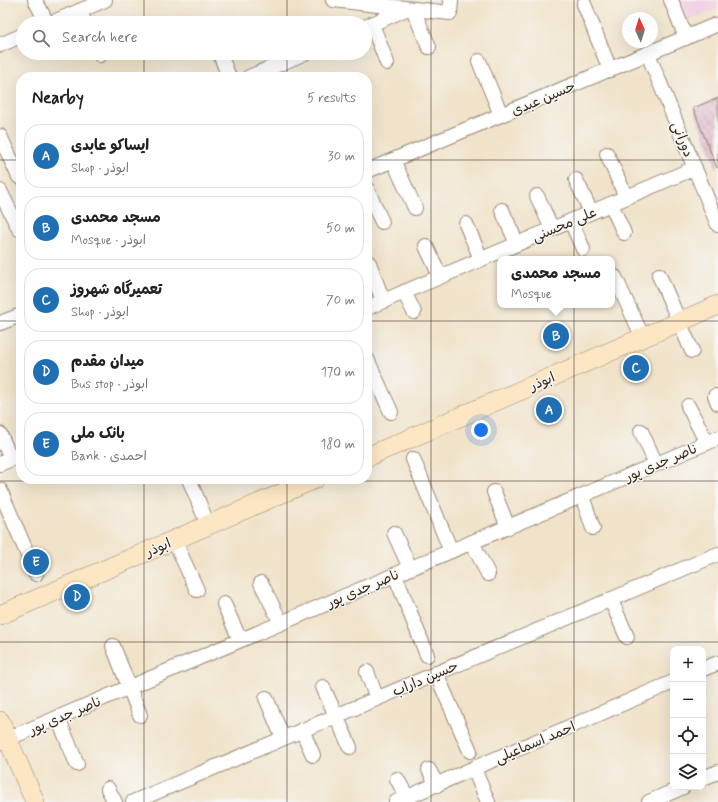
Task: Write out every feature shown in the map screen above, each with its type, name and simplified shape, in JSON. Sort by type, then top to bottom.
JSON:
[{"type":"main road","name":"ابوذر","points":[[372,455],[718,305]]},
{"type":"main road","name":"ابوذر","points":[[0,615],[303,484]]},
{"type":"main road","points":[[0,721],[4,740],[35,802]]},
{"type":"street","points":[[35,0],[43,16]]},
{"type":"street","points":[[333,0],[410,9],[450,7]]},
{"type":"street","points":[[671,0],[686,38]]},
{"type":"street","points":[[84,16],[101,1]]},
{"type":"street","points":[[584,4],[610,70]]},
{"type":"street","points":[[372,23],[410,9]]},
{"type":"street","points":[[410,9],[429,47]]},
{"type":"street","name":"حسین عبدی","points":[[372,169],[718,24]]},
{"type":"street","points":[[372,33],[387,63]]},
{"type":"street","points":[[0,45],[16,38]]},
{"type":"street","name":"دورانی","points":[[648,54],[718,225]]},
{"type":"street","points":[[222,60],[227,72]]},
{"type":"street","points":[[260,72],[288,60]]},
{"type":"street","points":[[479,61],[501,115]]},
{"type":"street","points":[[0,136],[16,169]]},
{"type":"street","points":[[607,154],[626,197]]},
{"type":"street","points":[[393,160],[415,208]]},
{"type":"street","name":"علی محسنی","points":[[372,306],[695,168]]},
{"type":"street","points":[[0,185],[16,179]]},
{"type":"street","points":[[576,180],[591,212]]},
{"type":"street","points":[[0,190],[16,223]]},
{"type":"street","points":[[537,196],[552,229]]},
{"type":"street","points":[[372,200],[382,222]]},
{"type":"street","points":[[611,204],[624,233]]},
{"type":"street","points":[[502,210],[517,244]]},
{"type":"street","points":[[571,221],[583,248]]},
{"type":"street","points":[[466,224],[482,259]]},
{"type":"street","points":[[426,246],[440,276]]},
{"type":"street","points":[[372,271],[383,301]]},
{"type":"street","points":[[659,275],[692,351]]},
{"type":"street","points":[[615,277],[642,338]]},
{"type":"street","points":[[404,292],[414,312]]},
{"type":"street","points":[[0,323],[16,316]]},
{"type":"street","points":[[372,370],[391,412]]},
{"type":"street","points":[[688,406],[712,440]]},
{"type":"street","points":[[641,431],[656,464]]},
{"type":"street","points":[[0,434],[11,459]]},
{"type":"street","name":"ناصر جدی پور","points":[[4,740],[712,440]]},
{"type":"street","points":[[412,459],[451,551]]},
{"type":"street","points":[[191,484],[208,525]]},
{"type":"street","points":[[0,490],[36,574]]},
{"type":"street","points":[[494,492],[508,527]]},
{"type":"street","points":[[582,496],[593,528]]},
{"type":"street","points":[[394,533],[410,568]]},
{"type":"street","points":[[174,540],[197,590]]},
{"type":"street","points":[[472,542],[488,574]]},
{"type":"street","name":"حسین داراب","points":[[133,802],[152,798],[283,738],[718,554]]},
{"type":"street","points":[[395,575],[427,655]]},
{"type":"street","points":[[261,583],[281,623]]},
{"type":"street","points":[[611,600],[627,637]]},
{"type":"street","points":[[224,604],[240,640]]},
{"type":"street","points":[[113,646],[140,715]]},
{"type":"street","points":[[706,668],[718,663]]},
{"type":"street","points":[[367,672],[377,698]]},
{"type":"street","points":[[436,673],[470,751]]},
{"type":"street","name":"احمد اسماعیلی","points":[[402,800],[670,683]]},
{"type":"street","points":[[323,687],[350,747]]},
{"type":"street","points":[[266,698],[283,738]]},
{"type":"street","points":[[58,718],[77,764]]},
{"type":"street","points":[[302,730],[313,755]]},
{"type":"street","points":[[474,768],[488,802]]},
{"type":"street","points":[[430,770],[437,785]]},
{"type":"street","points":[[706,777],[718,772]]},
{"type":"street","points":[[397,779],[402,800]]},
{"type":"street","points":[[108,789],[115,802]]},
{"type":"street","points":[[649,802],[676,790]]},
{"type":"shaded area","points":[[679,0],[718,0],[718,9],[687,20]]},
{"type":"building","points":[[718,98],[718,168],[717,168],[693,108]]},
{"type":"place","name":"مسجد محمدی","points":[[556,336]]},
{"type":"place","name":"تعمیرگاه شهروز","points":[[636,368]]},
{"type":"place","name":"ایساکو عابدی","points":[[549,410]]},
{"type":"place","name":"بانک ملی","points":[[36,562]]},
{"type":"place","name":"میدان مقدم","points":[[77,597]]}]
